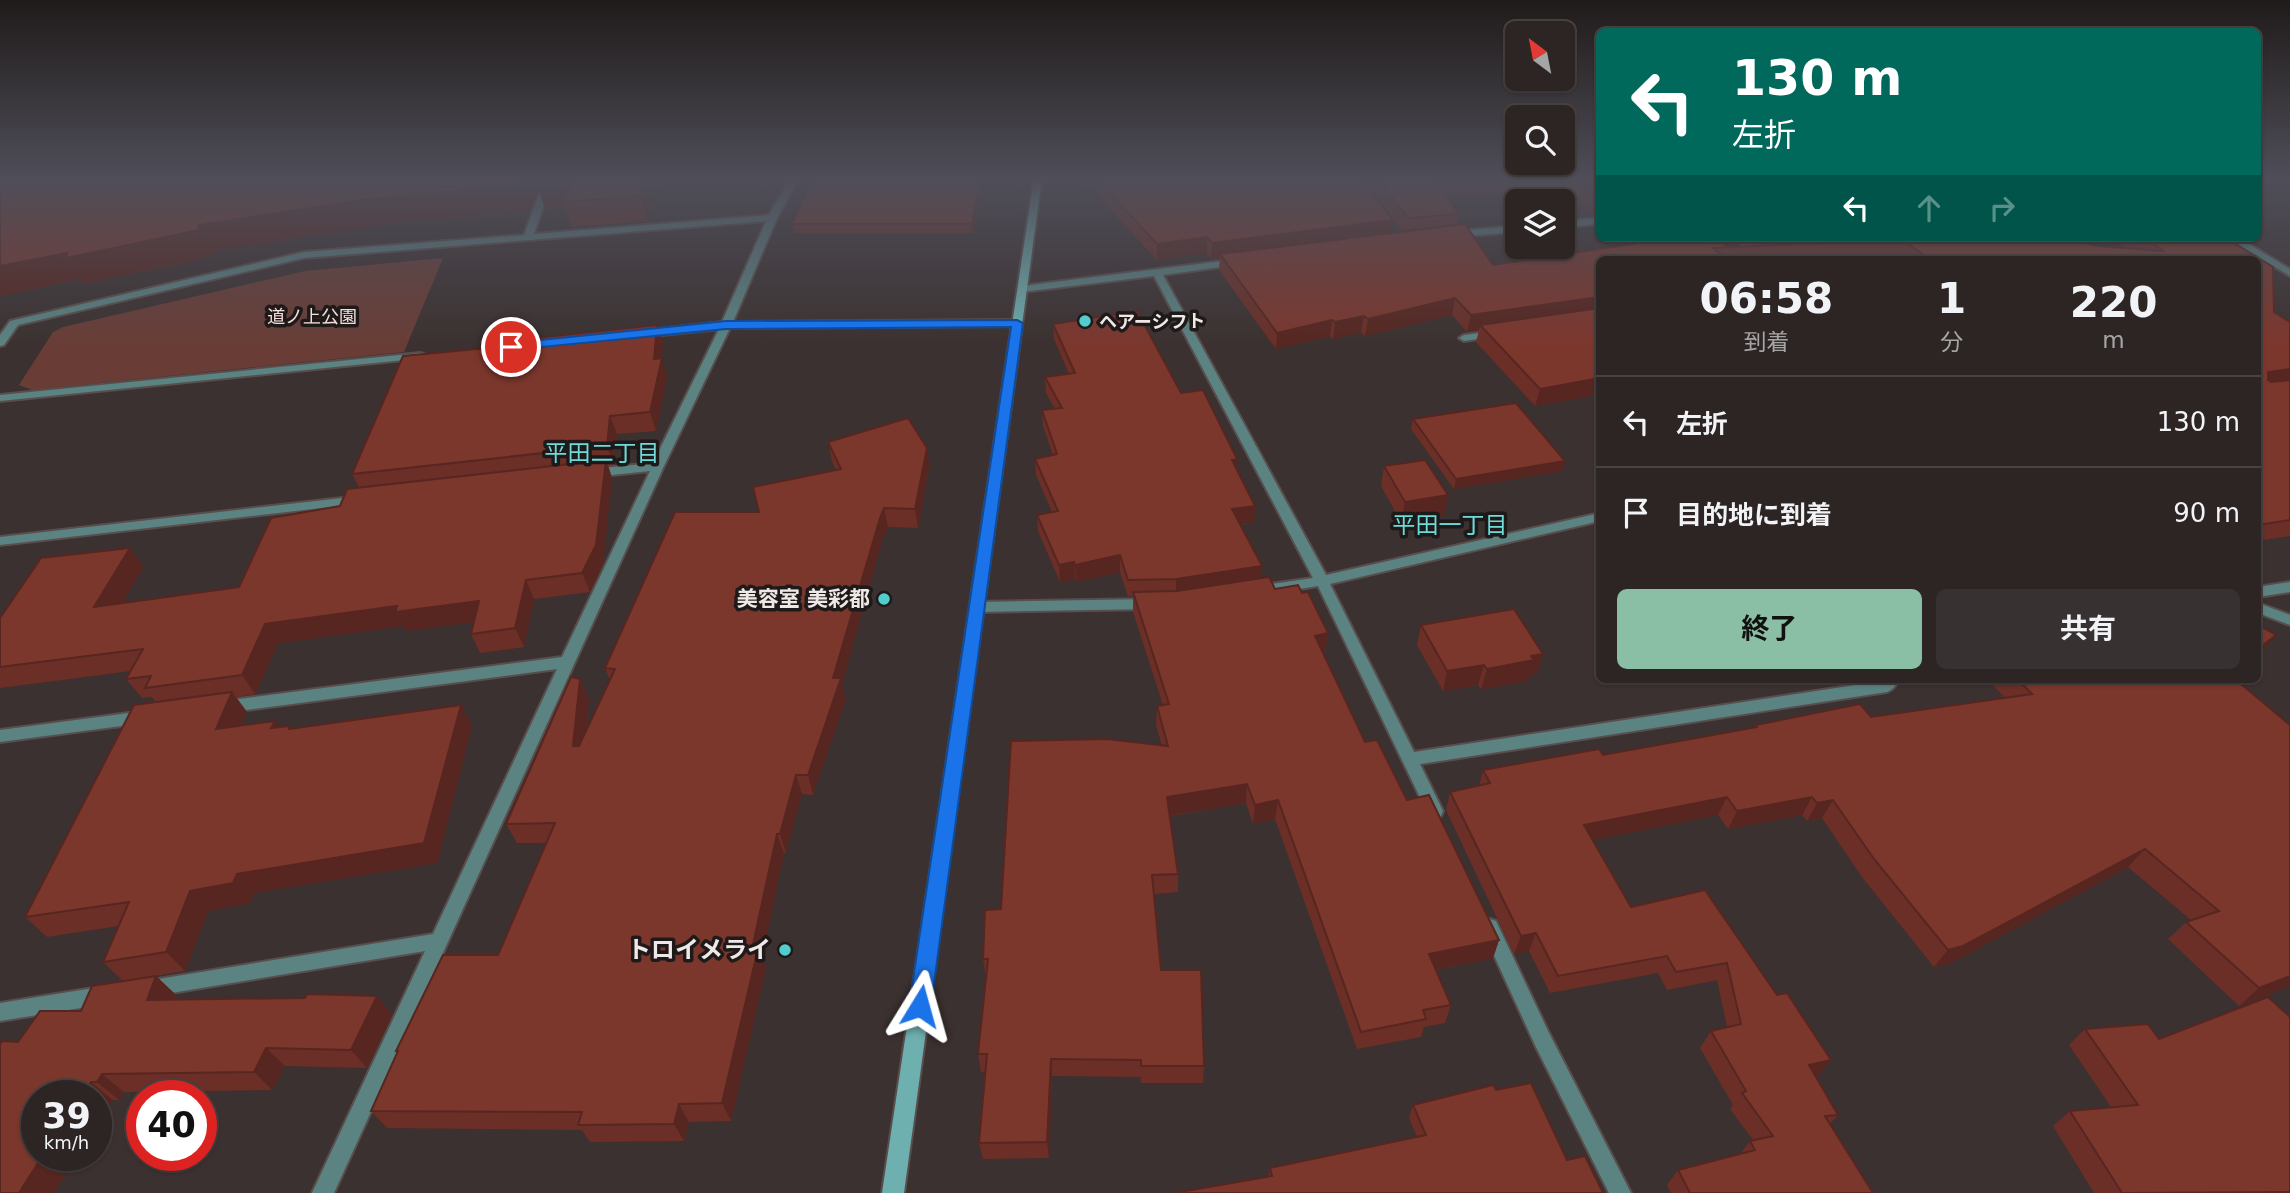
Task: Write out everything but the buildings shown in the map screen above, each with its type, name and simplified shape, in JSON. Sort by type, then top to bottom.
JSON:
[{"type":"street","points":[[0,343],[15,324],[304,255],[571,234]]},
{"type":"street","points":[[323,1193],[657,466],[726,325],[765,234]]},
{"type":"street","points":[[893,1193],[1030,234]]},
{"type":"street","points":[[1440,236],[1466,234]]},
{"type":"street","points":[[2239,242],[2290,273]]},
{"type":"street","points":[[1022,289],[1252,260]]},
{"type":"street","points":[[2261,263],[2290,264]]},
{"type":"street","points":[[1157,273],[1322,581],[1439,820]]},
{"type":"street","points":[[630,335],[726,325],[1017,323]]},
{"type":"street","points":[[1464,338],[1505,332]]},
{"type":"street","points":[[0,398],[438,354]]},
{"type":"street","points":[[575,475],[657,466]]},
{"type":"street","points":[[0,541],[370,499]]},
{"type":"street","points":[[1242,593],[1322,581],[1596,518]]},
{"type":"street","points":[[2261,592],[2290,587]]},
{"type":"street","points":[[977,607],[1163,603]]},
{"type":"street","points":[[2261,609],[2290,620]]},
{"type":"street","points":[[208,709],[568,662]]},
{"type":"street","points":[[1411,759],[1887,686],[1889,683]]},
{"type":"street","points":[[0,736],[166,714]]},
{"type":"street","points":[[1485,917],[1542,1039],[1620,1193]]},
{"type":"street","points":[[0,1012],[439,941]]},
{"type":"green space","name":"道ノ上公園","points":[[443,258],[404,352],[32,390],[19,385],[53,332],[63,327],[305,271]]},
{"type":"place","name":"ヘアーシフト","points":[[1085,321]]},
{"type":"place","name":"美容室 美彩都","points":[[884,599]]},
{"type":"place","name":"トロイメライ","points":[[785,950]]},
{"type":"district","name":"平田二丁目","points":[[602,453]]},
{"type":"district","name":"平田一丁目","points":[[1450,525]]},
{"type":"route","points":[[511,347],[726,325],[1017,323],[920,1006]]}]
